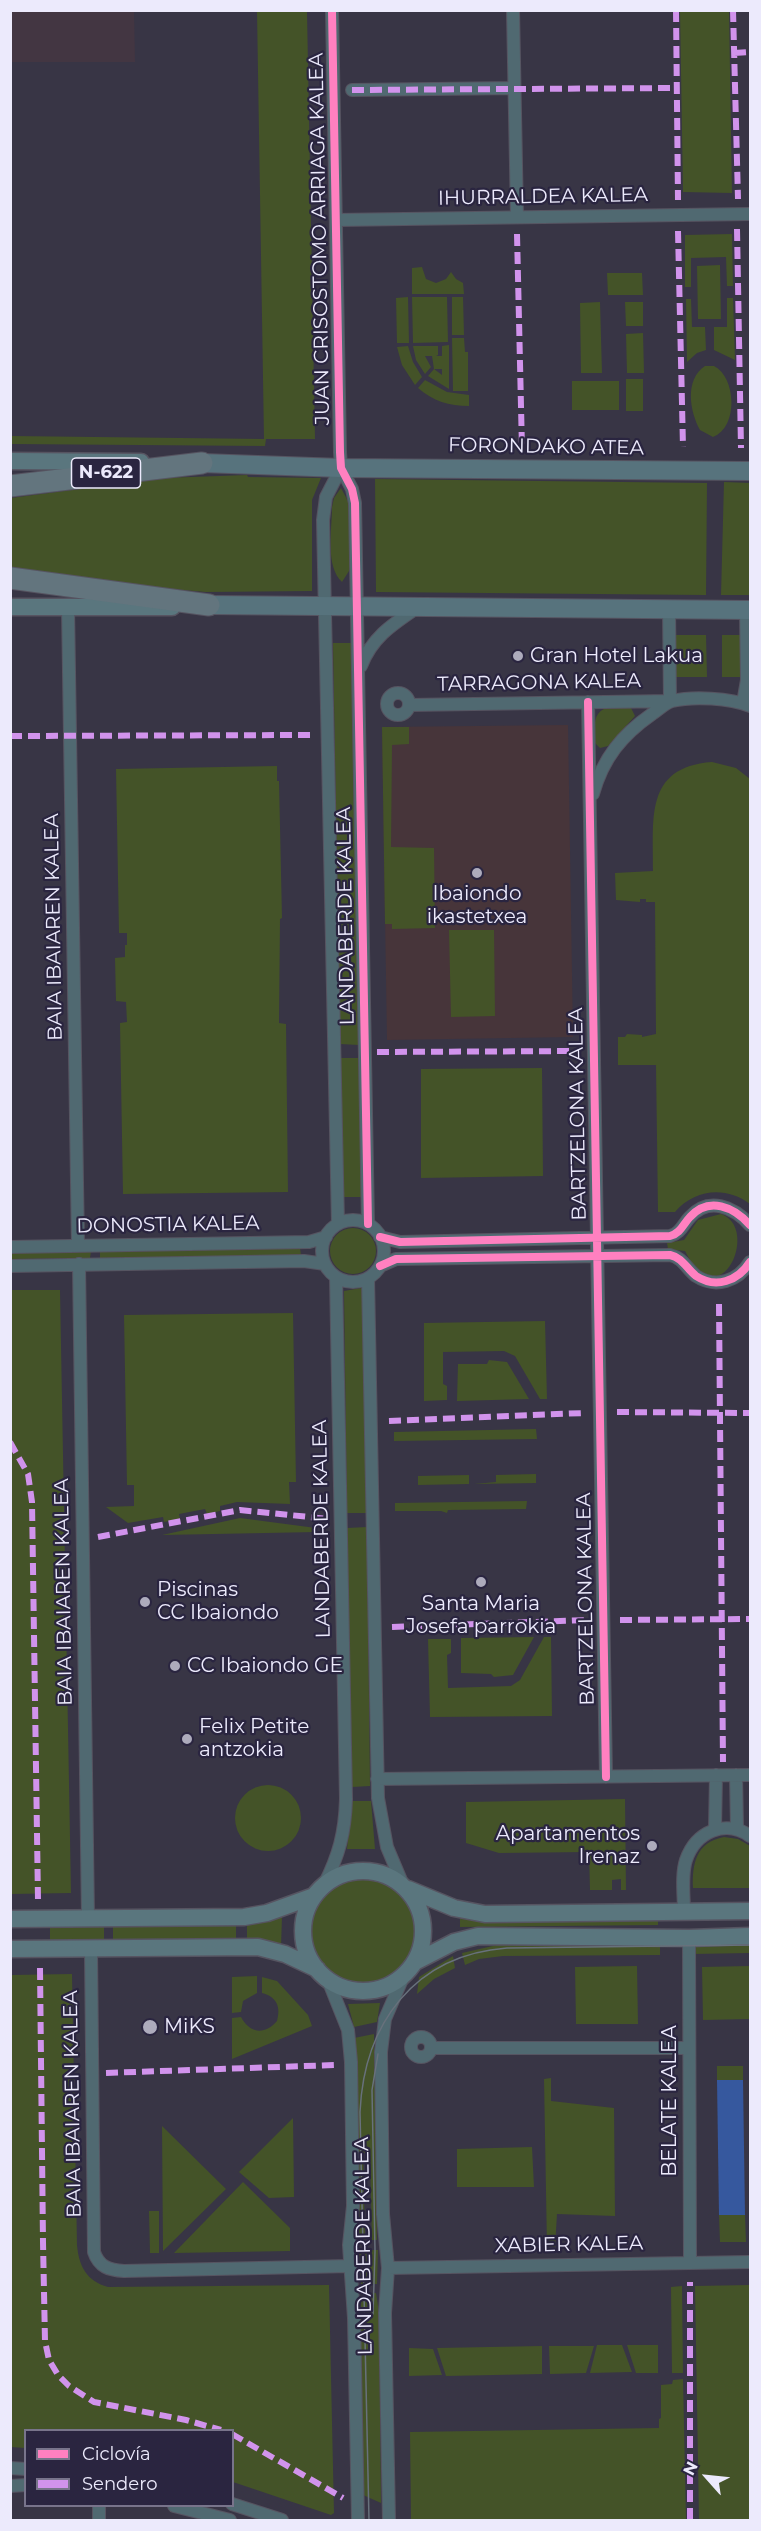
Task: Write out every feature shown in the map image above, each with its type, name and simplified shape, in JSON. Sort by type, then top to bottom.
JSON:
[{"type":"highway","name":"N-622","points":[[10,486],[202,463]]},
{"type":"highway","points":[[10,578],[209,605]]},
{"type":"main road","name":"FORONDAKO ATEA","points":[[10,461],[202,463],[341,468],[750,471]]},
{"type":"main road","points":[[10,607],[209,605],[748,610]]},
{"type":"main road","points":[[10,1920],[244,1917],[267,1913],[319,1891],[349,1872],[363,1870],[384,1874],[454,1908],[485,1914],[750,1911]]},
{"type":"main road","points":[[405,1886],[415,1899],[423,1924],[423,1937],[409,1969]]},
{"type":"main road","points":[[319,1891],[304,1921],[303,1934],[305,1946],[323,1975]]},
{"type":"main road","points":[[10,1950],[258,1947],[285,1954],[347,1988],[367,1991],[387,1986],[409,1969],[454,1942],[478,1936],[689,1938],[750,1936]]},
{"type":"street","name":"JUAN CRISOSTOMO ARRIAGA KALEA","points":[[332,10],[341,468]]},
{"type":"street","points":[[513,10],[517,217]]},
{"type":"street","points":[[352,90],[514,88]]},
{"type":"street","name":"IHURRALDEA KALEA","points":[[336,220],[750,214]]},
{"type":"street","points":[[326,606],[324,506],[341,468]]},
{"type":"street","points":[[341,468],[355,498],[357,607]]},
{"type":"street","name":"LANDABERDE KALEA","points":[[326,606],[338,1224]]},
{"type":"street","points":[[358,673],[366,654],[378,636],[418,606]]},
{"type":"street","name":"LANDABERDE KALEA","points":[[357,607],[368,1224]]},
{"type":"street","name":"BAIA IBAIAREN KALEA","points":[[68,608],[78,1246]]},
{"type":"street","points":[[669,609],[670,701]]},
{"type":"street","points":[[748,610],[748,703]]},
{"type":"street","name":"TARRAGONA KALEA","points":[[409,705],[726,700],[748,703]]},
{"type":"street","name":"TARRAGONA KALEA","points":[[590,813],[597,780],[617,744],[639,723],[670,701]]},
{"type":"street","name":"BARTZELONA KALEA","points":[[588,702],[606,1777]]},
{"type":"street","points":[[380,1237],[400,1242],[675,1235],[695,1212],[710,1206],[732,1209],[750,1225]]},
{"type":"street","points":[[380,1266],[383,1253],[380,1237],[368,1224],[352,1220],[338,1224],[326,1237],[322,1249],[325,1264],[336,1277],[354,1282],[368,1278],[380,1266],[396,1259],[675,1257],[697,1276],[716,1283],[736,1278],[750,1263]]},
{"type":"street","name":"DONOSTIA KALEA","points":[[10,1246],[309,1242],[326,1237]]},
{"type":"street","name":"DONOSTIA KALEA","points":[[10,1266],[304,1261],[325,1264]]},
{"type":"street","name":"BAIA IBAIAREN KALEA","points":[[79,1264],[88,1918]]},
{"type":"street","name":"LANDABERDE KALEA","points":[[319,1891],[336,1858],[345,1831],[346,1799],[336,1277]]},
{"type":"street","points":[[368,1278],[376,1779],[385,1837],[405,1886]]},
{"type":"street","points":[[715,1829],[716,1775]]},
{"type":"street","points":[[736,1775],[737,1827]]},
{"type":"street","points":[[376,1779],[750,1775]]},
{"type":"street","points":[[684,1912],[686,1860],[692,1846],[715,1829],[737,1827],[750,1836]]},
{"type":"street","name":"BELATE KALEA","points":[[689,1938],[690,2262]]},
{"type":"street","name":"BAIA IBAIAREN KALEA","points":[[91,1949],[94,2252],[97,2259],[105,2268],[124,2271],[350,2266]]},
{"type":"street","name":"LANDABERDE KALEA","points":[[389,2520],[385,2313],[388,2268],[383,2214],[382,2036],[390,2003],[409,1969]]},
{"type":"street","name":"LANDABERDE KALEA","points":[[323,1975],[348,2030],[351,2062],[353,2206],[349,2245],[354,2318],[358,2520]]},
{"type":"street","points":[[432,2048],[689,2048]]},
{"type":"street","name":"XABIER KALEA","points":[[388,2268],[750,2262]]},
{"type":"street","points":[[234,2505],[282,2520]]},
{"type":"street","points":[[181,2507],[230,2520]]},
{"type":"shaded area","points":[[10,11],[134,11],[135,62],[11,62]]},
{"type":"shaded area","name":"Ibaiondo ikastetxea","points":[[568,725],[573,1037],[387,1040],[382,727]]},
{"type":"green space","points":[[257,11],[307,11],[315,439],[266,439],[265,446],[11,444],[11,436],[264,439]]},
{"type":"green space","points":[[680,11],[729,11],[732,193],[683,192]]},
{"type":"green space","points":[[732,234],[733,286],[727,286],[726,257],[691,258],[691,287],[685,287],[685,235]]},
{"type":"green space","points":[[720,265],[721,319],[698,319],[697,266]]},
{"type":"green space","points":[[422,267],[426,279],[436,283],[446,279],[451,272],[463,283],[464,294],[412,294],[412,268]]},
{"type":"green space","points":[[607,273],[642,273],[643,295],[608,295]]},
{"type":"green space","points":[[408,297],[409,343],[397,343],[396,298]]},
{"type":"green space","points":[[412,297],[447,297],[448,342],[413,343]]},
{"type":"green space","points":[[452,297],[463,297],[464,335],[452,335]]},
{"type":"green space","points":[[727,298],[733,298],[735,360],[714,350],[714,327],[727,327]]},
{"type":"green space","points":[[686,299],[691,299],[692,327],[705,327],[706,350],[697,353],[687,362]]},
{"type":"green space","points":[[600,302],[602,373],[581,373],[580,303]]},
{"type":"green space","points":[[625,302],[643,302],[643,326],[626,326]]},
{"type":"green space","points":[[643,333],[644,373],[627,373],[626,334]]},
{"type":"green space","points":[[452,338],[464,338],[465,352],[468,352],[468,391],[453,391]]},
{"type":"green space","points":[[449,345],[449,389],[428,376],[434,369],[432,356],[425,356],[431,367],[425,374],[416,360],[413,346],[438,346],[436,356],[442,356],[442,346]],"holes":[[[434,369],[442,369],[442,375]]]},
{"type":"green space","points":[[408,346],[413,362],[422,377],[415,385],[402,365],[397,347]]},
{"type":"green space","points":[[705,366],[714,366],[727,380],[732,402],[727,423],[721,432],[713,437],[700,430],[692,406],[694,379]]},
{"type":"green space","points":[[626,379],[643,379],[643,411],[626,411]]},
{"type":"green space","points":[[425,380],[447,392],[469,395],[469,406],[448,404],[429,396],[418,388]]},
{"type":"green space","points":[[572,381],[619,381],[619,410],[572,410]]},
{"type":"green space","points":[[247,475],[248,477],[321,478],[312,500],[312,591],[206,592],[148,587],[11,569],[11,498],[163,478]]},
{"type":"green space","points":[[375,479],[707,483],[706,595],[376,592]]},
{"type":"green space","points":[[724,482],[750,483],[750,595],[721,595]]},
{"type":"green space","points":[[341,488],[350,505],[351,562],[349,571],[342,582],[333,567],[331,557],[332,507],[334,498]]},
{"type":"green space","points":[[675,635],[706,635],[707,677],[675,677]]},
{"type":"green space","points":[[722,635],[741,635],[742,677],[722,677]]},
{"type":"green space","points":[[333,643],[353,643],[359,1045],[340,1044]]},
{"type":"green space","points":[[608,707],[631,708],[635,716],[608,746],[600,748],[595,743],[595,722],[599,713]]},
{"type":"green space","points":[[382,727],[409,727],[409,744],[392,745],[391,847],[434,848],[435,928],[392,929],[392,924],[385,924]]},
{"type":"green space","points":[[712,762],[736,768],[750,779],[750,1204],[731,1194],[711,1193],[692,1199],[675,1212],[658,1212],[656,1065],[618,1065],[618,1037],[625,1037],[627,1034],[642,1035],[642,1037],[656,1034],[655,902],[646,902],[646,899],[640,899],[640,902],[616,900],[615,873],[653,871],[654,816],[663,786],[674,774],[690,766]]},
{"type":"green space","points":[[277,766],[282,918],[280,919],[279,1023],[286,1024],[288,1192],[123,1194],[120,1023],[127,1022],[126,1002],[116,1001],[115,958],[125,957],[127,933],[119,933],[116,769]]},
{"type":"green space","points":[[449,930],[494,930],[495,1016],[451,1017]]},
{"type":"green space","points":[[340,1058],[359,1058],[362,1197],[342,1197]]},
{"type":"green space","points":[[542,1068],[543,1176],[421,1178],[421,1069]]},
{"type":"green space","points":[[721,1214],[732,1222],[737,1236],[736,1250],[731,1264],[722,1274],[711,1277],[698,1270],[685,1251],[668,1249],[667,1243],[684,1240],[698,1220]]},
{"type":"green space","points":[[353,1228],[369,1235],[376,1251],[369,1267],[353,1274],[337,1267],[330,1251],[337,1235]]},
{"type":"green space","points":[[300,1248],[301,1255],[100,1258],[100,1252]]},
{"type":"green space","points":[[91,1251],[90,1258],[11,1259],[10,1253]]},
{"type":"green space","points":[[361,1288],[363,1290],[367,1513],[347,1513],[344,1291]]},
{"type":"green space","points":[[11,1290],[60,1290],[71,1893],[11,1894]]},
{"type":"green space","points":[[293,1313],[296,1482],[289,1482],[290,1504],[237,1502],[220,1506],[220,1511],[207,1514],[205,1509],[179,1514],[180,1519],[164,1522],[163,1517],[128,1523],[106,1507],[134,1506],[134,1485],[127,1485],[124,1315]]},
{"type":"green space","points":[[545,1321],[547,1399],[540,1399],[515,1356],[504,1351],[443,1352],[443,1384],[447,1386],[447,1400],[424,1401],[424,1323]]},
{"type":"green space","points":[[489,1360],[507,1362],[529,1399],[457,1401],[458,1364],[487,1364]]},
{"type":"green space","points":[[536,1429],[537,1439],[394,1441],[394,1432]]},
{"type":"green space","points":[[536,1474],[536,1483],[474,1484],[496,1482],[496,1475]]},
{"type":"green space","points":[[469,1475],[469,1484],[418,1485],[418,1476]]},
{"type":"green space","points":[[527,1501],[526,1509],[448,1510],[447,1513],[395,1511],[395,1503]]},
{"type":"green space","points":[[240,1518],[316,1528],[317,1532],[162,1535]]},
{"type":"green space","points":[[367,1527],[370,1786],[352,1787],[347,1528]]},
{"type":"green space","points":[[534,1637],[513,1675],[494,1677],[491,1674],[461,1673],[461,1638]]},
{"type":"green space","points":[[544,1637],[551,1637],[552,1716],[430,1717],[428,1639],[451,1639],[451,1653],[447,1655],[448,1688],[511,1686],[520,1680]]},
{"type":"green space","points":[[268,1785],[281,1788],[291,1795],[298,1805],[301,1818],[298,1831],[291,1841],[281,1848],[268,1851],[255,1848],[245,1841],[238,1831],[235,1818],[238,1805],[245,1795],[255,1788]]},
{"type":"green space","points":[[625,1799],[626,1890],[621,1890],[621,1879],[612,1880],[612,1890],[590,1890],[589,1852],[499,1853],[466,1843],[466,1802]]},
{"type":"green space","points":[[352,1801],[371,1801],[375,1849],[347,1849]]},
{"type":"green space","points":[[724,1837],[738,1839],[750,1846],[750,1888],[693,1888],[693,1871],[698,1855],[707,1844]]},
{"type":"green space","points":[[363,1877],[383,1881],[400,1893],[412,1910],[416,1930],[412,1950],[400,1967],[383,1979],[363,1983],[343,1979],[326,1967],[314,1950],[310,1930],[314,1910],[326,1893],[343,1881]]},
{"type":"green space","points":[[282,1916],[281,1947],[247,1942],[247,1922]]},
{"type":"green space","points":[[658,1918],[658,1925],[460,1927],[460,1919]]},
{"type":"green space","points":[[236,1922],[236,1941],[113,1942],[113,1923]]},
{"type":"green space","points":[[104,1923],[104,1942],[50,1943],[50,1924]]},
{"type":"green space","points":[[750,1942],[750,1953],[691,1954],[696,1944]]},
{"type":"green space","points":[[660,1943],[660,1955],[503,1956],[479,1959],[465,1965],[462,1953],[497,1945]]},
{"type":"green space","points":[[453,1956],[455,1968],[434,1979],[417,1994],[419,1977]]},
{"type":"green space","points":[[637,1966],[638,2024],[576,2024],[575,1967]]},
{"type":"green space","points":[[750,1966],[750,2019],[703,2020],[702,1967]]},
{"type":"green space","points":[[72,1974],[77,2245],[82,2266],[89,2277],[108,2287],[329,2285],[334,2513],[331,2515],[234,2482],[234,2429],[24,2429],[24,2448],[11,2447],[11,1975]]},
{"type":"green space","points":[[257,1976],[257,1993],[243,2001],[241,2012],[232,2013],[232,1977]]},
{"type":"green space","points":[[262,1977],[277,1981],[308,2015],[312,2026],[232,2059],[232,2018],[241,2017],[249,2027],[258,2031],[268,2029],[277,2021],[277,2003],[262,1993]]},
{"type":"green space","points":[[380,2003],[377,2022],[354,2027],[348,2004]]},
{"type":"green space","points":[[374,2034],[377,2240],[372,2240],[370,2153],[363,2153],[365,2240],[359,2240],[354,2038]]},
{"type":"green space","points":[[717,2066],[743,2066],[743,2080],[717,2080]]},
{"type":"green space","points":[[551,2078],[551,2101],[614,2108],[615,2216],[557,2214],[555,2247],[547,2247],[544,2079]]},
{"type":"green space","points":[[293,2118],[294,2197],[269,2198],[239,2172]]},
{"type":"green space","points":[[162,2126],[226,2189],[163,2251]]},
{"type":"green space","points":[[532,2147],[534,2187],[457,2187],[457,2149]]},
{"type":"green space","points":[[243,2182],[290,2228],[290,2251],[174,2253]]},
{"type":"green space","points":[[149,2211],[159,2211],[159,2253],[150,2253]]},
{"type":"green space","points":[[719,2215],[745,2215],[746,2242],[720,2242]]},
{"type":"green space","points":[[359,2250],[378,2250],[377,2284],[361,2284]]},
{"type":"green space","points":[[750,2285],[750,2520],[699,2520],[695,2286]]},
{"type":"green space","points":[[682,2286],[683,2373],[672,2373],[671,2287]]},
{"type":"green space","points":[[376,2293],[379,2312],[381,2503],[363,2495],[360,2316],[362,2294]]},
{"type":"green space","points":[[597,2345],[622,2345],[632,2372],[590,2373]]},
{"type":"green space","points":[[627,2345],[658,2345],[658,2373],[636,2373]]},
{"type":"green space","points":[[542,2346],[542,2374],[446,2376],[437,2348]]},
{"type":"green space","points":[[549,2346],[594,2346],[586,2373],[550,2374]]},
{"type":"green space","points":[[409,2348],[433,2349],[442,2375],[409,2376]]},
{"type":"green space","points":[[683,2379],[686,2520],[411,2520],[410,2432],[659,2428],[661,2385],[672,2384],[673,2380]]},
{"type":"water","points":[[717,2080],[743,2080],[745,2215],[719,2215]]},
{"type":"tram line","points":[[369,2520],[360,2112],[364,2080],[372,2050],[384,2023],[400,2000],[421,1980],[445,1964],[474,1953],[507,1948],[750,1945]]},
{"type":"tram line","points":[[373,2314],[375,2251],[372,2090],[378,2054]]},
{"type":"marked path","points":[[676,10],[678,200]]},
{"type":"marked path","points":[[733,10],[738,199]]},
{"type":"marked path","points":[[734,53],[750,52]]},
{"type":"marked path","points":[[352,90],[678,88]]},
{"type":"marked path","points":[[737,229],[741,448]]},
{"type":"marked path","points":[[678,231],[683,447]]},
{"type":"marked path","points":[[517,234],[522,449]]},
{"type":"marked path","points":[[10,736],[310,735]]},
{"type":"marked path","points":[[377,1052],[579,1051]]},
{"type":"marked path","points":[[719,1304],[723,1762]]},
{"type":"marked path","points":[[617,1412],[750,1413]]},
{"type":"marked path","points":[[389,1421],[584,1413]]},
{"type":"marked path","points":[[10,1442],[28,1474],[32,1502],[38,1900]]},
{"type":"marked path","points":[[98,1537],[240,1510],[329,1519]]},
{"type":"marked path","points":[[620,1620],[750,1619]]},
{"type":"marked path","points":[[392,1627],[589,1620]]},
{"type":"marked path","points":[[40,1968],[45,2341],[49,2360],[58,2375],[69,2386],[94,2402],[186,2420],[218,2429]]},
{"type":"marked path","points":[[106,2073],[334,2065]]},
{"type":"marked path","points":[[690,2282],[690,2520]]},
{"type":"marked path","points":[[234,2435],[343,2498]]},
{"type":"cycle path","points":[[332,10],[340,452],[341,468],[352,489],[355,503],[368,1224]]},
{"type":"cycle path","points":[[588,702],[606,1777]]},
{"type":"cycle path","points":[[380,1237],[400,1242],[670,1236],[679,1231],[697,1211],[713,1206],[721,1206],[737,1213],[750,1225]]},
{"type":"cycle path","points":[[380,1266],[396,1259],[670,1255],[681,1261],[696,1276],[711,1282],[719,1282],[733,1278],[750,1262]]},
{"type":"place","name":"Gran Hotel Lakua","points":[[518,656]]},
{"type":"place","name":"Ibaiondo ikastetxea","points":[[477,873]]},
{"type":"place","name":"Santa Maria Josefa parrokia","points":[[481,1582]]},
{"type":"place","name":"Piscinas CC Ibaiondo","points":[[145,1602]]},
{"type":"place","name":"CC Ibaiondo GE","points":[[175,1666]]},
{"type":"place","name":"Felix Petite antzokia","points":[[187,1739]]},
{"type":"place","name":"Apartamentos Irenaz","points":[[652,1846]]},
{"type":"place","name":"MiKS","points":[[150,2027]]}]
